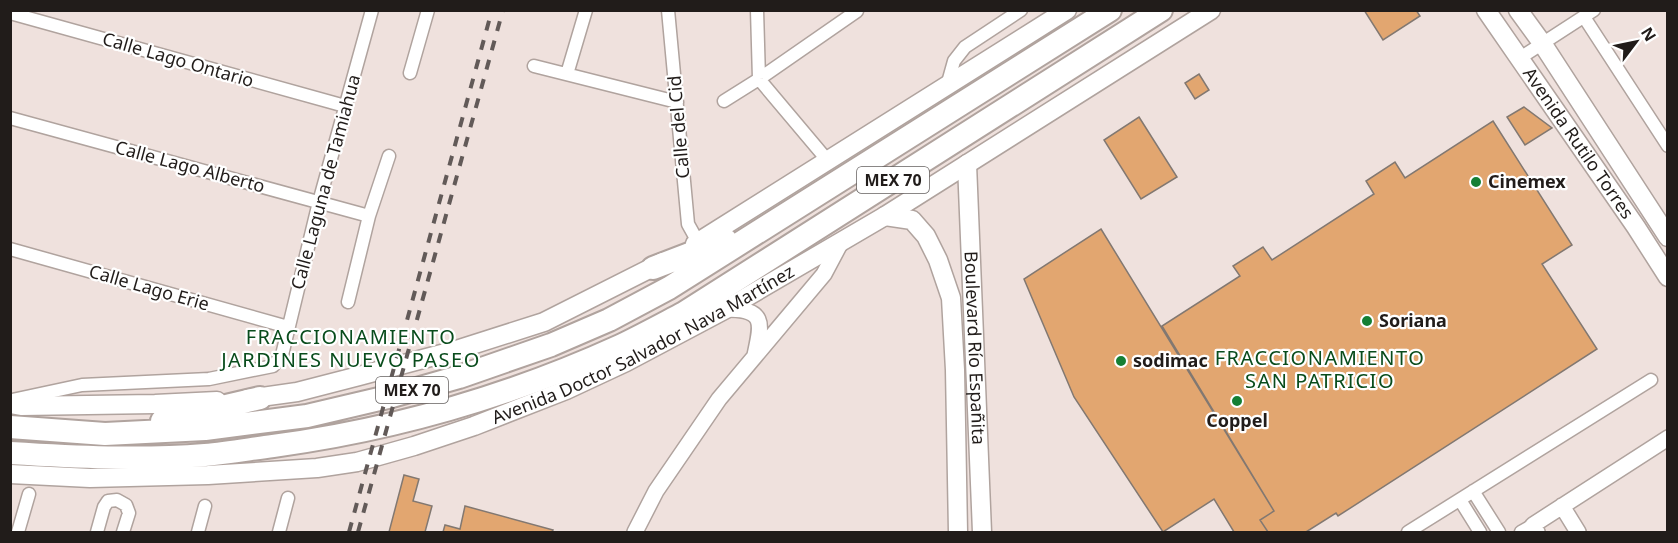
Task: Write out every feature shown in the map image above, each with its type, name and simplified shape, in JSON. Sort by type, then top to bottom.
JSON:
[{"type":"highway","name":"Avenida Doctor Salvador Nava Martínez","points":[[10,427],[105,434],[205,429],[307,416],[392,396],[551,345],[609,320],[669,288],[1110,10]]},
{"type":"highway","name":"Avenida Doctor Salvador Nava Martínez","points":[[10,453],[105,459],[207,455],[312,441],[398,423],[468,404],[562,371],[621,345],[684,313],[1161,10]]},
{"type":"highway","points":[[653,268],[777,220]]},
{"type":"highway","points":[[562,371],[649,349]]},
{"type":"highway","points":[[105,434],[260,399]]},
{"type":"main road","points":[[10,402],[21,406],[155,404],[260,399],[297,392],[443,354],[532,326],[653,268],[698,242],[1067,10]]},
{"type":"main road","name":"Avenida Doctor Salvador Nava Martínez","points":[[10,474],[90,478],[317,468],[357,462],[474,426],[566,390],[726,309],[885,216],[1211,10]]},
{"type":"main road","name":"Avenida Rutilo Torres","points":[[1486,10],[1668,277]]},
{"type":"main road","name":"Avenida Rutilo Torres","points":[[1518,10],[1665,228]]},
{"type":"main road","name":"Boulevard Río Españita","points":[[967,164],[982,532]]},
{"type":"main road","name":"Boulevard Río Españita","points":[[885,216],[912,220],[926,236],[938,260],[951,298],[955,370],[958,532]]},
{"type":"street","name":"Calle Laguna de Tamiahua","points":[[10,402],[82,385],[219,377],[273,366],[282,355],[319,202],[372,10]]},
{"type":"street","points":[[411,73],[428,10]]},
{"type":"street","points":[[567,74],[586,10]]},
{"type":"street","name":"Calle del Cid","points":[[668,10],[688,225],[698,242]]},
{"type":"street","points":[[757,10],[759,79],[828,161]]},
{"type":"street","points":[[947,86],[954,61],[964,47],[1021,10]]},
{"type":"street","points":[[724,101],[759,79],[843,16],[857,11]]},
{"type":"street","name":"Calle Lago Ontario","points":[[11,13],[345,106]]},
{"type":"street","points":[[1520,58],[1589,14],[1668,146]]},
{"type":"street","points":[[534,66],[677,102]]},
{"type":"street","name":"Calle Lago Alberto","points":[[10,118],[369,216]]},
{"type":"street","points":[[348,302],[369,216],[389,156]]},
{"type":"street","points":[[1642,237],[1665,228]]},
{"type":"street","points":[[635,532],[656,491],[719,399],[824,274],[842,242]]},
{"type":"street","name":"Calle Lago Erie","points":[[10,249],[288,327]]},
{"type":"street","points":[[726,309],[745,309],[758,320],[761,328],[755,357]]},
{"type":"street","points":[[1408,532],[1650,380]]},
{"type":"street","points":[[1530,530],[1562,506],[1666,442]]},
{"type":"street","points":[[1473,491],[1498,532]]},
{"type":"street","points":[[18,532],[29,494]]},
{"type":"street","points":[[279,532],[288,498]]},
{"type":"street","points":[[97,532],[104,507],[108,501],[117,500],[126,505],[129,513],[123,532]]},
{"type":"street","points":[[1460,500],[1480,532]]},
{"type":"street","points":[[198,532],[205,506]]},
{"type":"street","points":[[1562,506],[1578,532]]},
{"type":"building","points":[[1364,10],[1416,10],[1420,16],[1383,40]]},
{"type":"building","points":[[1199,74],[1209,90],[1195,99],[1185,83]]},
{"type":"building","points":[[1524,107],[1552,128],[1525,145],[1507,117]]},
{"type":"building","points":[[1139,117],[1177,177],[1141,199],[1104,140]]},
{"type":"building","points":[[1493,121],[1572,245],[1542,264],[1597,349],[1338,516],[1336,513],[1306,532],[1268,532],[1260,520],[1274,511],[1162,326],[1240,276],[1233,266],[1263,247],[1272,260],[1374,194],[1366,181],[1395,162],[1405,178]]},
{"type":"building","name":"sodimac","points":[[1101,229],[1274,511],[1260,520],[1268,532],[1234,532],[1214,499],[1163,532],[1074,397],[1024,279]]},
{"type":"building","points":[[404,475],[419,479],[413,501],[432,506],[425,532],[389,532]]},
{"type":"building","points":[[465,506],[553,530],[552,532],[443,532],[445,525],[460,529]]},
{"type":"railway","points":[[349,532],[492,10]]},
{"type":"railway","points":[[358,532],[503,10]]},
{"type":"place","name":"Cinemex","points":[[1476,182]]},
{"type":"place","name":"Soriana","points":[[1367,321]]},
{"type":"place","name":"sodimac","points":[[1121,361]]},
{"type":"place","name":"Coppel","points":[[1237,401]]},
{"type":"district","name":"FRACCIONAMIENTO JARDINES NUEVO PASEO","points":[[351,348]]},
{"type":"district","name":"FRACCIONAMIENTO SAN PATRICIO","points":[[1320,370]]}]
